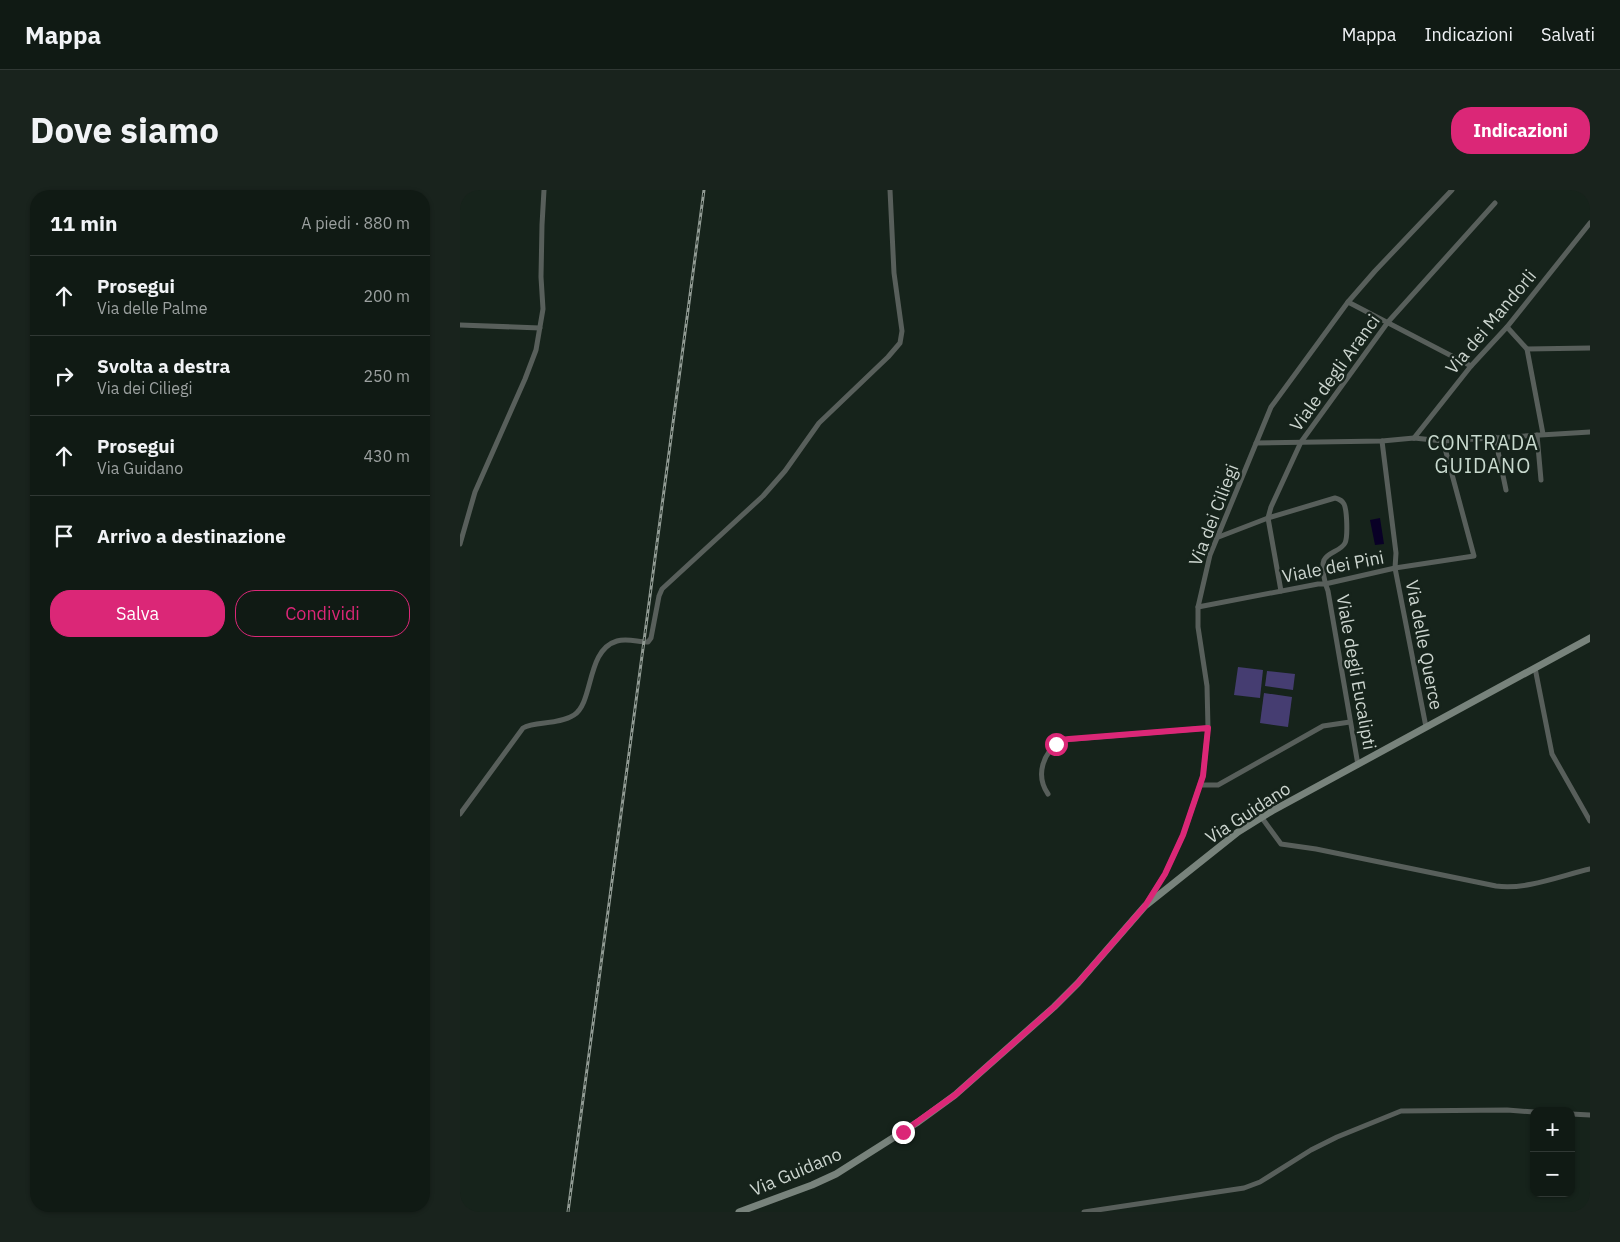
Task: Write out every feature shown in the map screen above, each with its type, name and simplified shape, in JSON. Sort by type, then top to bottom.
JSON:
[{"type":"main road","name":"Via Guidano","points":[[739,1212],[812,1186],[836,1174],[918,1122],[955,1095],[1054,1007],[1078,983],[1145,906],[1238,832],[1590,638]]},
{"type":"street","points":[[460,544],[475,492],[536,350],[543,309],[541,276],[544,190]]},
{"type":"street","points":[[460,814],[525,727],[565,719],[576,714],[583,703],[596,663],[609,646],[616,641],[622,640],[648,642],[651,638],[662,589],[763,496],[785,471],[819,423],[888,357],[900,342],[902,331],[894,273],[890,190]]},
{"type":"street","name":"Via dei Ciliegi","points":[[1145,906],[1165,874],[1183,835],[1203,776],[1208,728],[1207,686],[1198,627],[1198,608],[1210,555],[1216,538],[1271,407],[1348,302],[1452,190]]},
{"type":"street","name":"Viale degli Aranci","points":[[1280,591],[1268,518],[1296,449],[1388,322],[1495,203]]},
{"type":"street","name":"Via dei Mandorli","points":[[1414,438],[1471,366],[1507,327],[1590,223]]},
{"type":"street","points":[[1348,302],[1471,366]]},
{"type":"street","points":[[460,325],[540,328]]},
{"type":"street","points":[[1507,327],[1527,349],[1540,434],[1541,480]]},
{"type":"street","points":[[1527,349],[1590,348]]},
{"type":"street","points":[[1256,443],[1382,441],[1414,438],[1443,441],[1590,432]]},
{"type":"street","points":[[1495,437],[1506,490]]},
{"type":"street","name":"Via delle Querce","points":[[1382,441],[1396,553],[1395,568],[1426,727]]},
{"type":"street","name":"Viale dei Pini","points":[[1198,608],[1325,584],[1395,568],[1474,556],[1443,441]]},
{"type":"street","name":"Viale degli Eucalipti","points":[[1268,518],[1334,498],[1340,499],[1344,503],[1347,539],[1345,545],[1327,556],[1324,560],[1325,584],[1328,591],[1358,765]]},
{"type":"street","points":[[1216,538],[1268,518]]},
{"type":"street","points":[[1535,668],[1552,754],[1590,821]]},
{"type":"street","points":[[1200,785],[1218,785],[1323,726],[1350,722]]},
{"type":"street","points":[[1048,794],[1042,782],[1043,762],[1048,753],[1061,740],[1208,728]]},
{"type":"street","points":[[1262,818],[1281,844],[1316,849],[1496,886],[1521,886],[1590,869]]},
{"type":"street","points":[[1084,1212],[1244,1188],[1260,1182],[1320,1146],[1400,1111],[1507,1110],[1530,1112]]},
{"type":"street","points":[[1575,1114],[1590,1116]]},
{"type":"shaded area","points":[[1380,518],[1384,544],[1375,545],[1370,520]]},
{"type":"shaded area","points":[[1238,667],[1263,670],[1260,698],[1234,695]]},
{"type":"shaded area","points":[[1267,671],[1295,674],[1293,690],[1265,686]]},
{"type":"shaded area","points":[[1264,693],[1292,697],[1288,727],[1260,723]]},
{"type":"railway","points":[[568,1212],[704,190]]},
{"type":"district","name":"CONTRADA GUIDANO","points":[[1483,454]]},
{"type":"route","points":[[903,1132],[955,1095],[1054,1007],[1078,983],[1145,906],[1165,874],[1183,835],[1203,776],[1208,728],[1069,739],[1061,740],[1056,744]]}]
